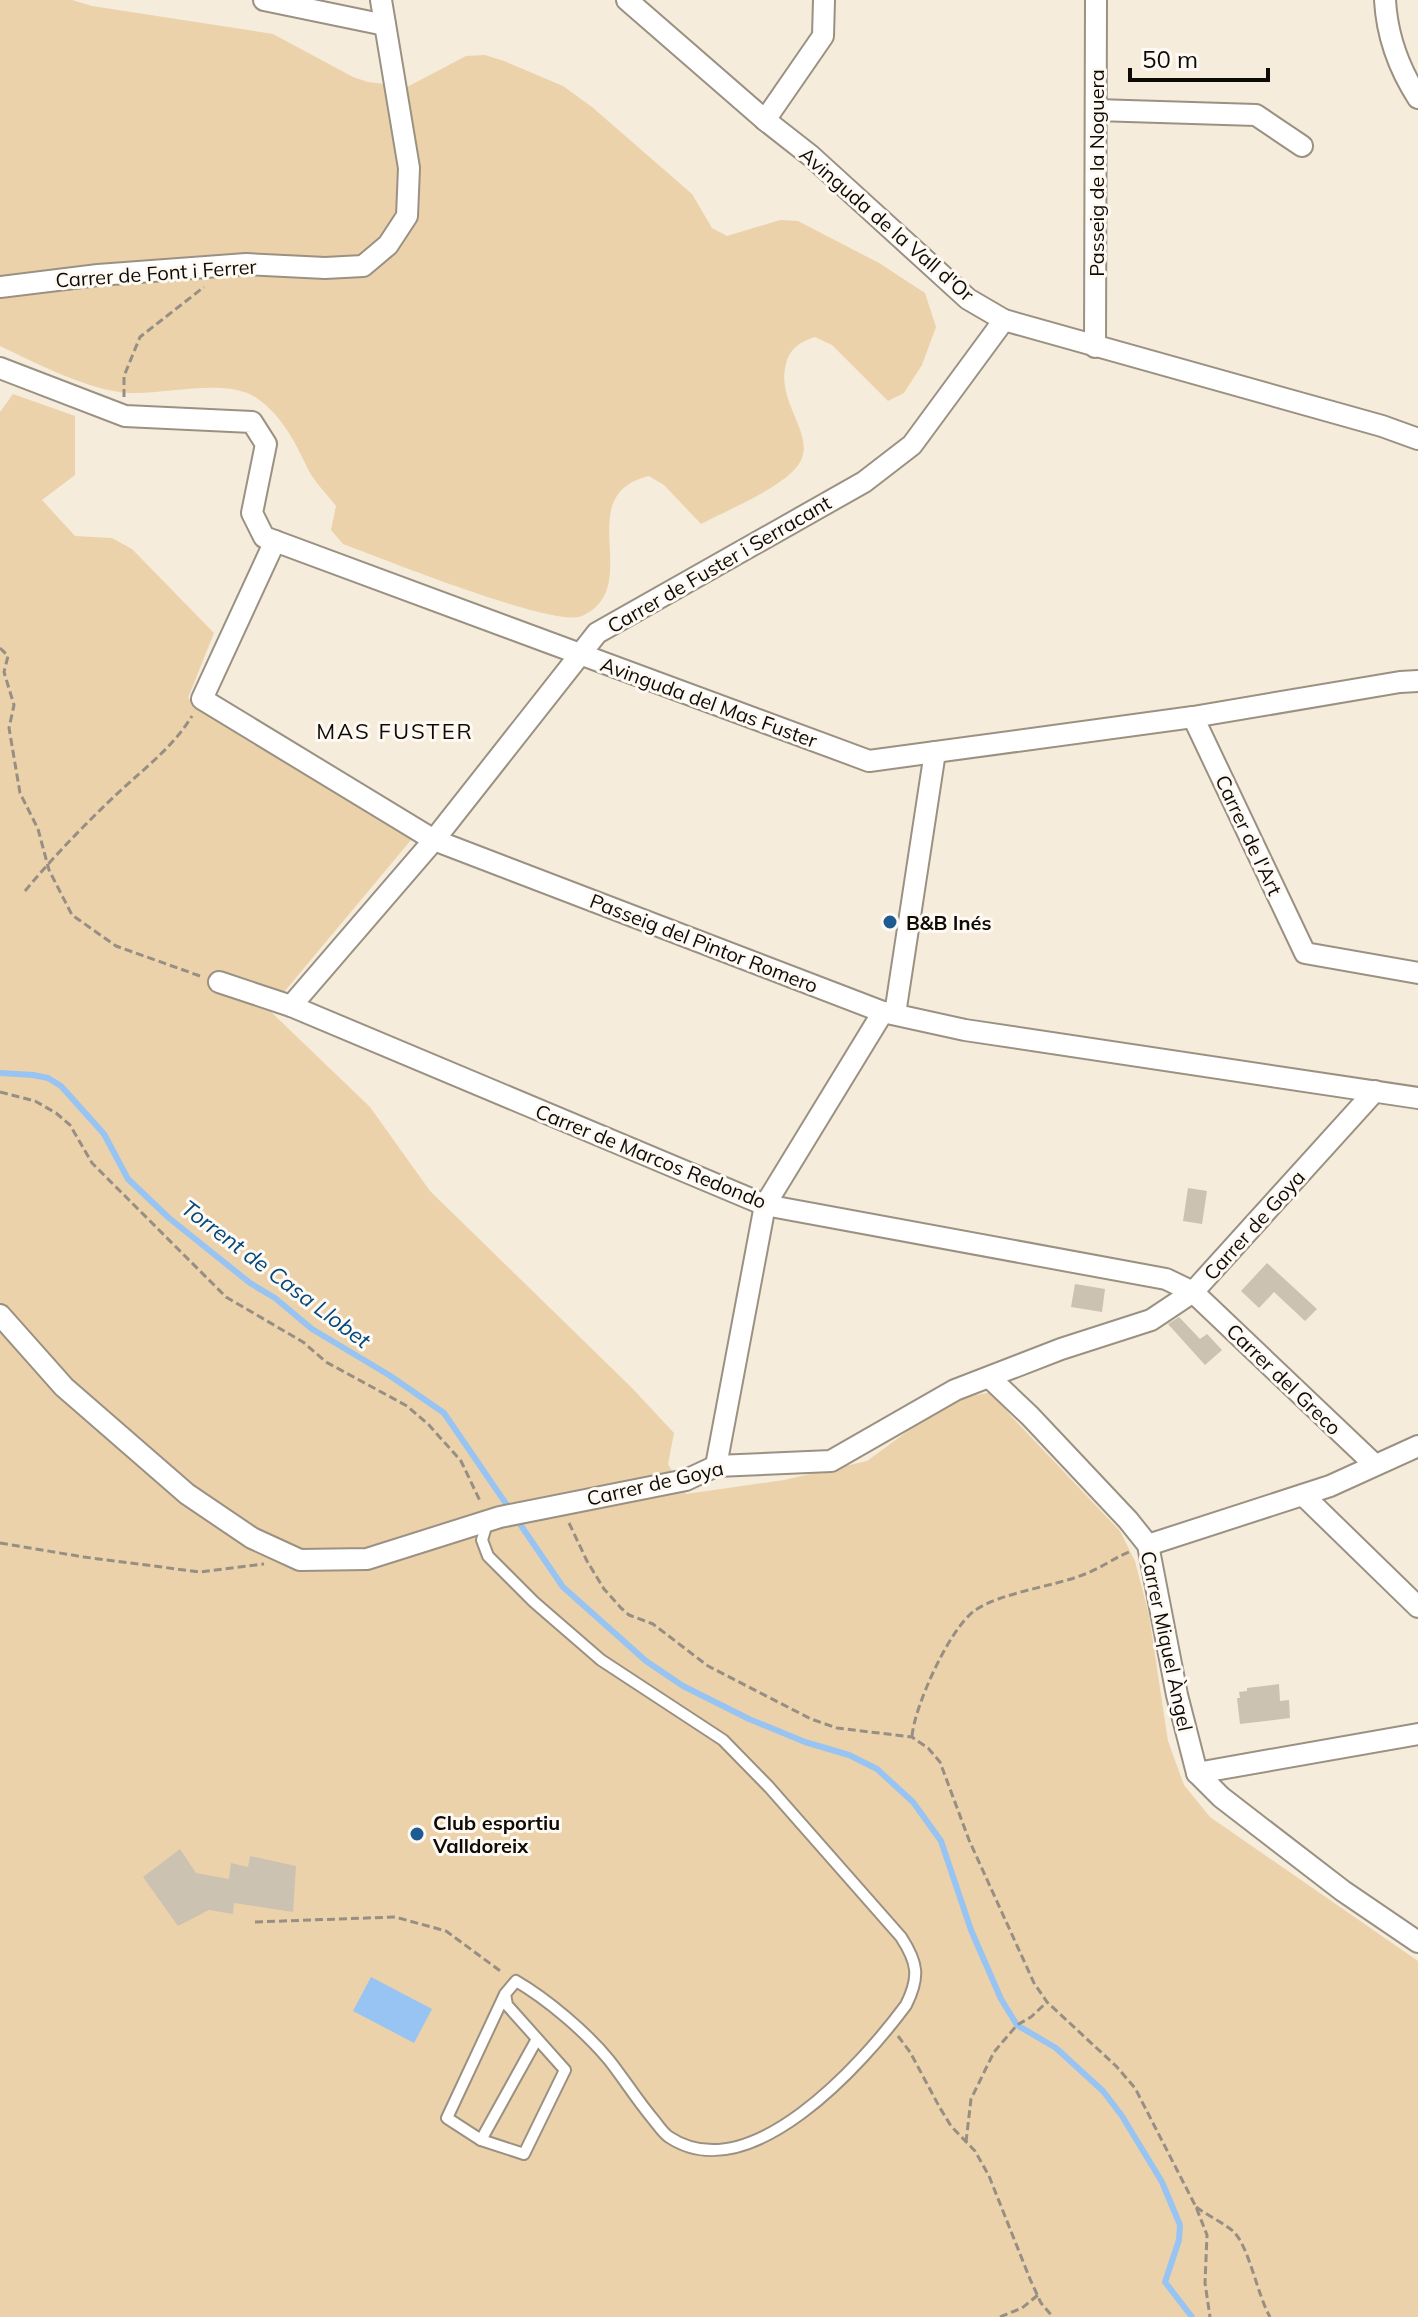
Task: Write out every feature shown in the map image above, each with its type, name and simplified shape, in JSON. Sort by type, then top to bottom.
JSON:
[{"type":"street","points":[[264,0],[385,25]]},
{"type":"street","name":"Carrer de Font i Ferrer","points":[[0,287],[98,275],[246,264],[325,268],[363,266],[388,245],[407,216],[409,168],[381,0]]},
{"type":"street","name":"Avinguda de la Vall d'Or","points":[[627,0],[811,156],[968,299],[1004,320],[1418,439]]},
{"type":"street","points":[[765,120],[823,36],[824,0]]},
{"type":"street","name":"Passeig de la Noguera","points":[[1095,347],[1096,0]]},
{"type":"street","points":[[1385,0],[1388,34],[1418,98]]},
{"type":"street","points":[[1096,110],[1256,115],[1302,146]]},
{"type":"street","name":"Carrer de Fuster i Serracant","points":[[291,1006],[434,840],[597,633],[864,482],[912,445],[1004,320]]},
{"type":"street","points":[[0,368],[125,416],[252,422],[266,444],[252,513],[264,537],[275,541],[202,699]]},
{"type":"street","name":"Avinguda del Mas Fuster","points":[[275,541],[869,761],[1193,717],[1418,681]]},
{"type":"street","name":"Passeig del Pintor Romero","points":[[202,699],[434,840],[889,1013],[965,1030],[1418,1098]]},
{"type":"street","name":"Carrer de l'Art","points":[[1193,717],[1305,953],[1418,973]]},
{"type":"street","points":[[716,1466],[765,1205],[889,1013],[935,752]]},
{"type":"street","name":"Carrer de Marcos Redondo","points":[[219,982],[291,1006],[765,1205],[1166,1279],[1193,1292]]},
{"type":"street","name":"Carrer de Goya","points":[[0,1315],[64,1387],[187,1494],[252,1538],[300,1560],[367,1559],[494,1519],[686,1480],[716,1466],[831,1461],[955,1390],[1061,1349],[1151,1320],[1193,1292],[1375,1091]]},
{"type":"street","name":"Carrer del Greco","points":[[1193,1292],[1375,1465]]},
{"type":"street","name":"Carrer Miquel Àngel","points":[[990,1378],[1041,1427],[1148,1545],[1177,1695],[1197,1773]]},
{"type":"street","points":[[1148,1545],[1303,1495],[1418,1446]]},
{"type":"street","points":[[1303,1495],[1418,1607]]},
{"type":"street","points":[[1197,1773],[1418,1734]]},
{"type":"street","points":[[1197,1773],[1221,1797],[1343,1891],[1418,1942]]},
{"type":"lane","points":[[494,1519],[482,1540],[488,1556],[534,1602],[601,1660],[723,1740],[769,1787],[901,1937],[913,1955],[916,1970],[912,1994],[857,2065],[820,2098],[770,2134],[737,2149],[700,2149],[668,2137],[608,2059],[536,1993],[516,1981],[505,1994],[447,2118],[481,2140],[524,2154],[565,2070],[507,2005],[505,1994]]},
{"type":"lane","points":[[481,2140],[537,2039]]},
{"type":"path","points":[[125,416],[124,376],[140,337],[208,285]]},
{"type":"path","points":[[0,648],[8,656],[4,672],[14,705],[9,728],[20,793],[38,829],[47,865],[72,915],[116,946],[219,982]]},
{"type":"path","points":[[25,891],[121,790],[154,764],[184,729],[202,699]]},
{"type":"path","points":[[0,1092],[35,1101],[56,1113],[75,1132],[92,1163],[226,1297],[303,1342],[326,1362],[407,1406],[429,1425],[461,1461],[494,1519]]},
{"type":"path","points":[[560,1505],[604,1589],[629,1615],[653,1624],[708,1666],[787,1709],[837,1728],[912,1737],[928,1748],[940,1762],[975,1852],[1034,1983],[1047,2002],[1116,2066],[1135,2088],[1196,2207],[1207,2235],[1205,2283],[1210,2317]]},
{"type":"path","points":[[0,1543],[200,1572],[300,1560]]},
{"type":"path","points":[[912,1737],[914,1718],[921,1700],[967,1617],[991,1603],[1087,1574],[1148,1545]]},
{"type":"path","points":[[255,1922],[395,1917],[446,1931],[516,1981]]},
{"type":"path","points":[[966,2142],[971,2099],[994,2052],[1017,2025],[1047,2002]]},
{"type":"path","points":[[890,2026],[910,2052],[945,2117],[975,2151],[989,2176],[1038,2295],[1053,2317]]},
{"type":"path","points":[[1196,2207],[1234,2232],[1247,2255],[1260,2300],[1270,2317]]},
{"type":"path","points":[[1000,2317],[1022,2308],[1038,2295]]},
{"type":"shaded area","points":[[0,0],[72,0],[92,6],[273,34],[353,77],[407,87],[466,56],[485,55],[504,61],[563,86],[592,107],[692,194],[712,228],[727,236],[780,220],[798,221],[879,263],[925,293],[936,327],[922,365],[904,393],[888,401],[832,345],[815,337],[796,346],[788,358],[784,377],[804,448],[796,468],[772,487],[701,524],[664,485],[649,476],[626,486],[614,502],[610,521],[608,585],[600,602],[582,616],[565,617],[504,602],[343,544],[331,530],[336,506],[313,477],[281,421],[258,399],[244,392],[210,388],[119,392],[58,373],[0,346]]},
{"type":"shaded area","points":[[13,394],[75,416],[75,475],[42,500],[75,536],[112,538],[132,549],[214,633],[188,698],[411,840],[269,1010],[370,1107],[430,1191],[674,1433],[668,1464],[686,1494],[784,1480],[867,1461],[950,1400],[992,1392],[1120,1531],[1135,1561],[1149,1615],[1168,1741],[1184,1785],[1210,1817],[1418,1961],[1418,2317],[0,2317],[0,412]]},
{"type":"water","points":[[371,1977],[432,2009],[414,2043],[353,2011]]},
{"type":"building","points":[[1188,1188],[1207,1191],[1202,1224],[1183,1221]]},
{"type":"building","points":[[1267,1263],[1317,1309],[1305,1321],[1274,1292],[1259,1308],[1241,1291]]},
{"type":"building","points":[[1075,1284],[1105,1289],[1102,1312],[1071,1307]]},
{"type":"building","points":[[1179,1317],[1200,1339],[1207,1334],[1222,1350],[1205,1365],[1168,1324]]},
{"type":"building","points":[[1279,1684],[1280,1701],[1289,1700],[1290,1718],[1240,1724],[1239,1692]]},
{"type":"building","points":[[180,1849],[196,1873],[229,1879],[231,1863],[248,1867],[250,1856],[296,1866],[293,1912],[234,1903],[233,1914],[209,1910],[178,1926],[143,1877]]},
{"type":"waterway","name":"Torrent de Casa Llobet","points":[[0,1073],[48,1078],[61,1086],[104,1134],[128,1179],[169,1218],[312,1329],[389,1375],[444,1413],[563,1587],[646,1661],[683,1686],[749,1719],[805,1742],[849,1755],[877,1769],[913,1802],[941,1841],[971,1930],[1001,1999],[1017,2025],[1056,2048],[1103,2091],[1162,2182],[1180,2225],[1179,2240],[1165,2282],[1192,2317]]},
{"type":"place","name":"B&B Inés","points":[[890,922]]},
{"type":"place","name":"Club esportiu Valldoreix","points":[[417,1834]]},
{"type":"district","name":"MAS FUSTER","points":[[395,731]]}]
